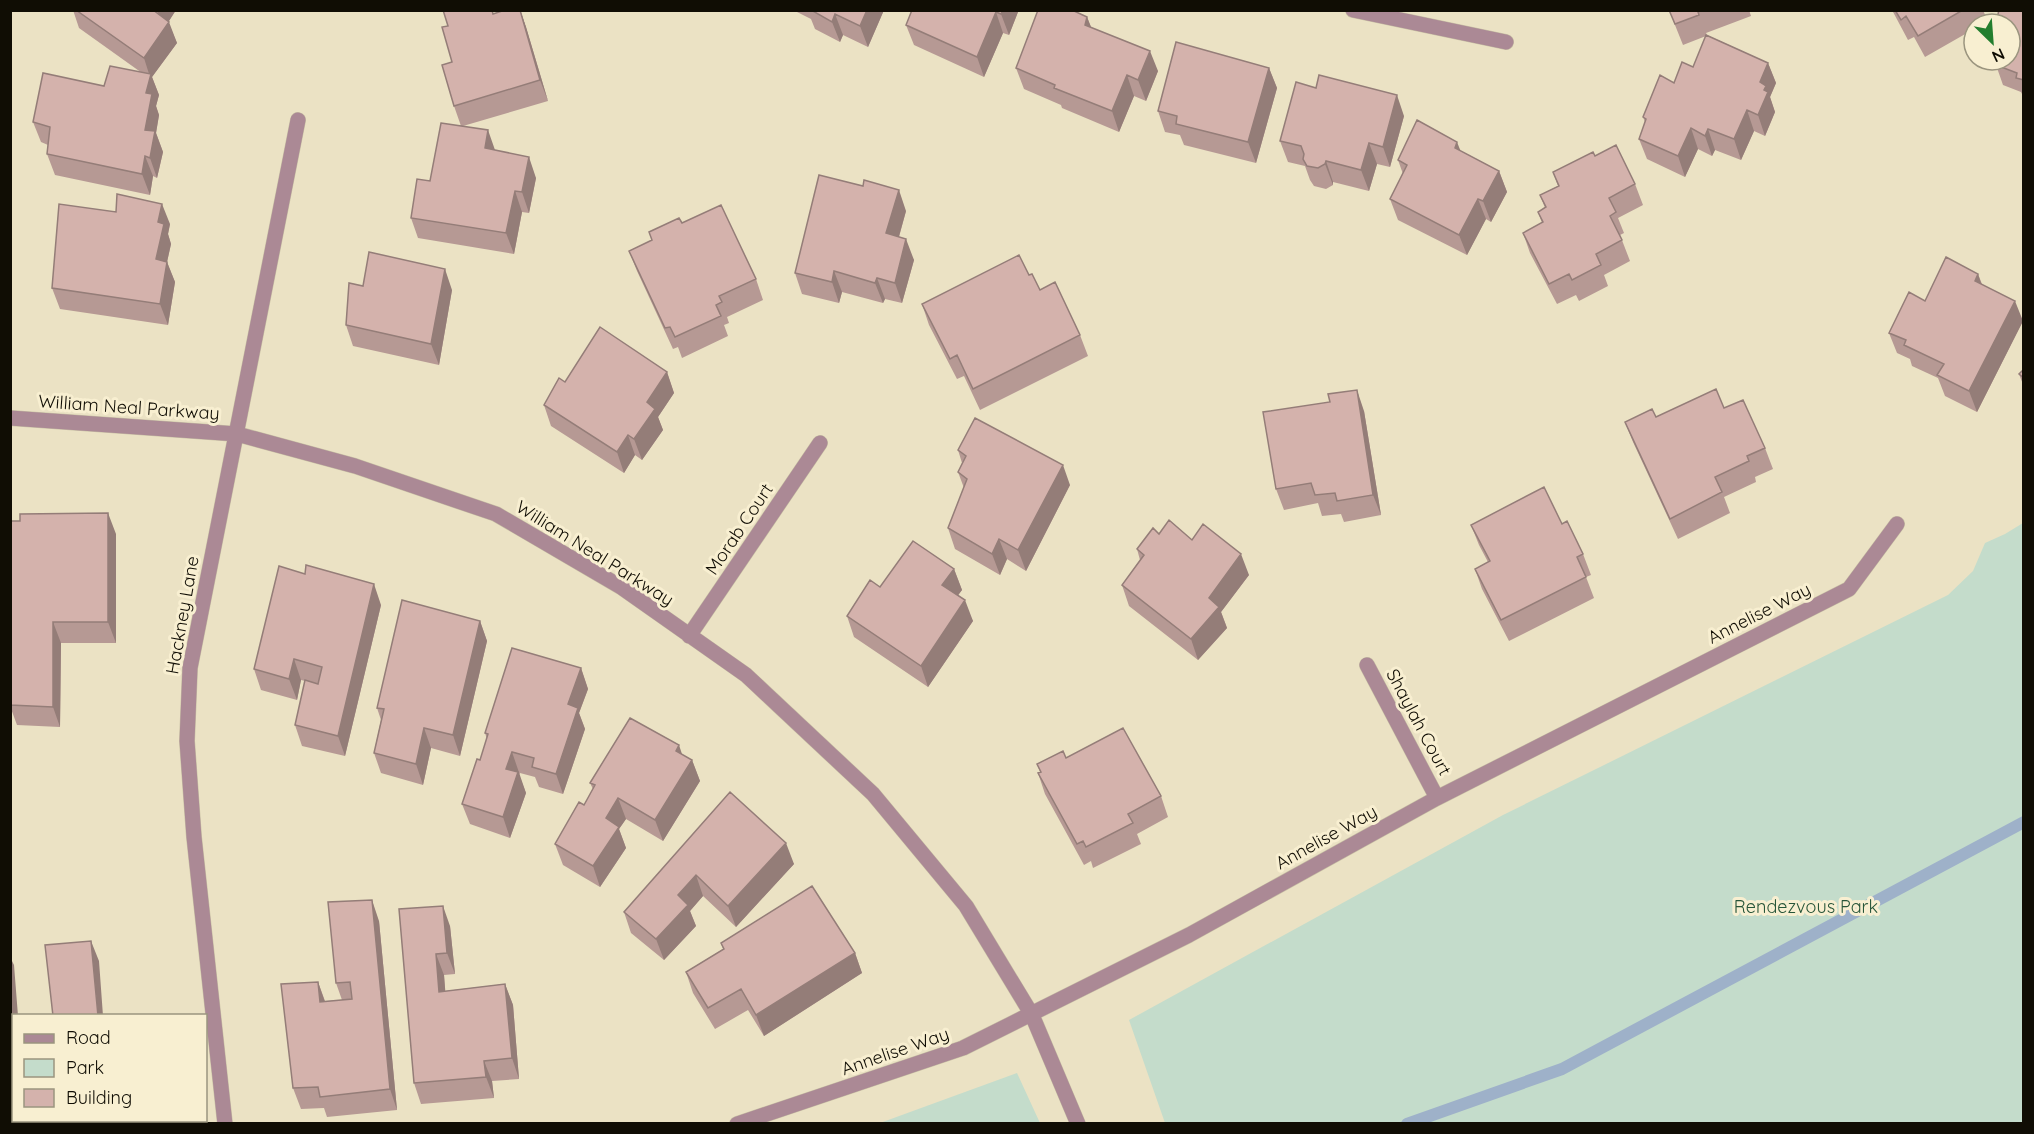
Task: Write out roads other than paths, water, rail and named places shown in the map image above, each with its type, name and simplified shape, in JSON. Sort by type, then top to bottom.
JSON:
[{"type":"street","points":[[1353,10],[1506,42]]},
{"type":"street","name":"Hackney Lane","points":[[225,1124],[194,837],[188,741],[190,668],[298,120]]},
{"type":"street","name":"William Neal Parkway","points":[[10,418],[237,434],[355,466],[496,514],[621,587],[746,675],[873,794],[966,906],[1032,1015],[1078,1124]]},
{"type":"street","name":"Morab Court","points":[[689,636],[820,443]]},
{"type":"street","name":"Annelise Way","points":[[737,1124],[963,1048],[1189,935],[1437,798],[1849,590],[1897,524]]},
{"type":"street","name":"Shaylah Court","points":[[1367,665],[1437,798]]},
{"type":"waterway","points":[[1407,1124],[1562,1069],[2024,822]]},
{"type":"park label","name":"Rendezvous Park","points":[[1806,906]]}]
